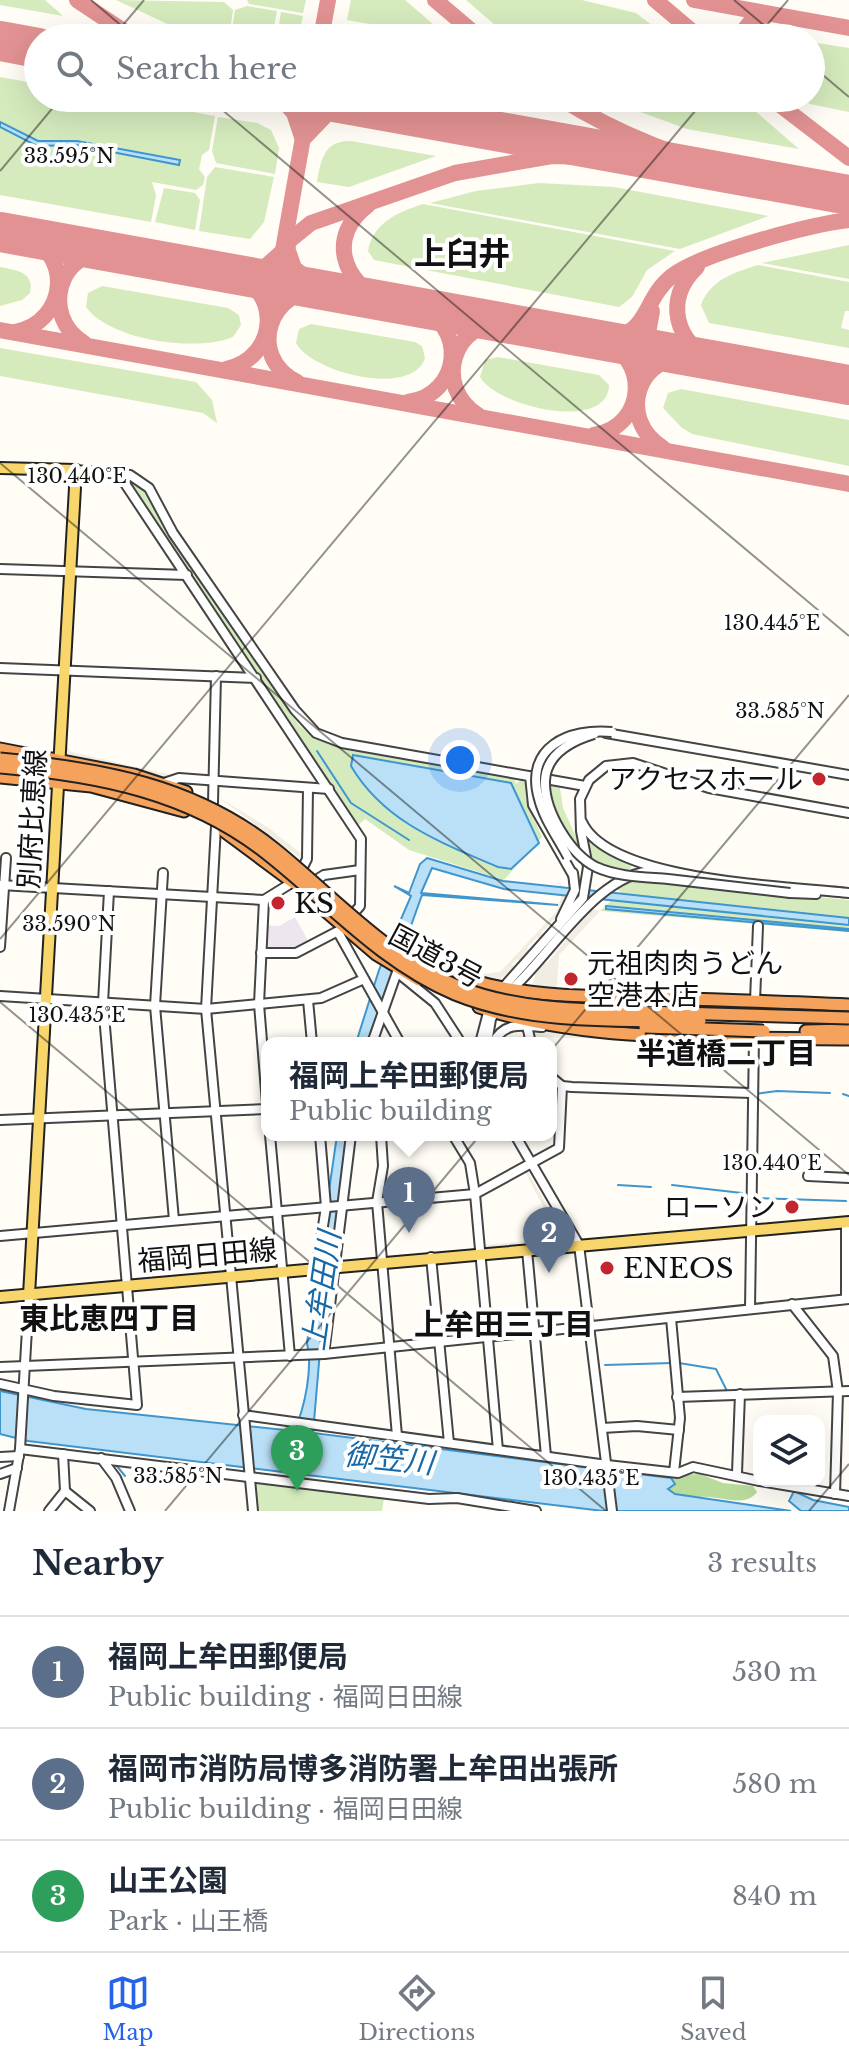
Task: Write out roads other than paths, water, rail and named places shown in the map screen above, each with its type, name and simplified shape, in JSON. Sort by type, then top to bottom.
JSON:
[{"type":"highway","name":"国道3号","points":[[0,749],[164,783],[213,803],[264,836],[390,941],[445,972],[505,991],[550,997],[755,1001],[849,1008]]},
{"type":"highway","points":[[0,759],[125,776],[185,795],[261,838],[380,940],[433,974],[506,1001],[630,1016],[849,1028]]},
{"type":"highway","points":[[0,767],[122,784],[182,803],[256,845],[386,955],[429,982],[457,995],[506,1008],[767,1009],[790,1005],[849,1008]]},
{"type":"highway","name":"国道3号","points":[[0,777],[58,782],[156,802],[216,826],[293,882],[340,929],[396,971],[491,1011],[570,1027],[849,1039]]},
{"type":"highway","points":[[550,997],[585,1010]]},
{"type":"highway","points":[[630,1016],[849,1018]]},
{"type":"highway","points":[[613,1028],[849,1028]]},
{"type":"main road","points":[[0,468],[76,470]]},
{"type":"main road","name":"別府比恵線","points":[[29,1295],[76,470]]},
{"type":"main road","name":"福岡日田線","points":[[0,1297],[848,1222]]},
{"type":"street","points":[[76,470],[134,477],[154,494],[181,545],[295,710],[316,733],[342,743],[585,786]]},
{"type":"street","points":[[119,473],[361,839],[360,906],[354,913]]},
{"type":"street","points":[[0,569],[187,575]]},
{"type":"street","points":[[0,668],[256,678]]},
{"type":"street","points":[[213,803],[216,676]]},
{"type":"street","points":[[612,732],[576,739],[564,746],[547,770],[549,802],[569,843],[583,858],[601,869],[629,876],[790,893],[849,894]]},
{"type":"street","points":[[556,928],[571,903],[573,875],[568,857],[539,800],[537,780],[541,761],[552,745],[571,734],[612,732],[849,775]]},
{"type":"street","points":[[482,1037],[491,1011],[505,991],[580,903],[587,885],[588,867],[580,813],[585,786],[606,766],[633,763],[709,788],[849,813]]},
{"type":"street","points":[[530,776],[533,805],[573,875]]},
{"type":"street","points":[[164,783],[179,778],[329,789]]},
{"type":"street","points":[[303,867],[307,859],[308,788]]},
{"type":"street","points":[[580,813],[586,830],[606,849],[636,863],[674,872]]},
{"type":"street","points":[[216,826],[206,1009],[253,1511]]},
{"type":"street","points":[[0,947],[6,858]]},
{"type":"street","points":[[316,880],[324,875],[360,870]]},
{"type":"street","points":[[505,991],[620,879],[651,871],[674,872],[849,894]]},
{"type":"street","points":[[163,873],[155,1006],[174,1220]]},
{"type":"street","points":[[2,885],[264,900],[293,882]]},
{"type":"street","points":[[0,1384],[22,1390],[137,1405],[103,1003],[109,891]]},
{"type":"street","points":[[262,1037],[259,1004],[264,900]]},
{"type":"street","points":[[755,1001],[758,926]]},
{"type":"street","points":[[261,953],[296,953],[340,929],[397,1037]]},
{"type":"street","points":[[374,1037],[396,971],[435,1003],[457,1037]]},
{"type":"street","points":[[0,996],[206,1009],[308,1000],[333,995],[364,979]]},
{"type":"street","points":[[308,1000],[311,1037]]},
{"type":"street","points":[[490,1037],[491,1011]]},
{"type":"street","points":[[527,1026],[530,1037]]},
{"type":"street","points":[[497,1037],[507,1028],[570,1027]]},
{"type":"street","points":[[750,1309],[754,1037]]},
{"type":"street","points":[[557,1082],[562,1086],[751,1093]]},
{"type":"street","points":[[0,1236],[475,1194],[559,1148],[562,1086]]},
{"type":"street","points":[[0,1120],[216,1112],[261,1107]]},
{"type":"street","points":[[270,1141],[290,1356]]},
{"type":"street","points":[[321,1141],[328,1206],[323,1354]]},
{"type":"street","points":[[325,1269],[342,1205],[350,1141]]},
{"type":"street","points":[[381,1141],[383,1166],[377,1202],[397,1436]]},
{"type":"street","points":[[457,1141],[470,1163],[475,1194],[498,1450]]},
{"type":"street","points":[[518,1141],[579,1245],[612,1511]]},
{"type":"street","points":[[808,1176],[849,1178]]},
{"type":"street","points":[[0,1367],[323,1354],[848,1299],[848,1222]]},
{"type":"street","points":[[527,1250],[537,1332],[546,1456]]},
{"type":"street","points":[[431,1257],[449,1443]]},
{"type":"street","points":[[9,1511],[19,1450],[29,1295]]},
{"type":"street","points":[[792,1304],[833,1356],[838,1392],[835,1494]]},
{"type":"street","points":[[671,1318],[679,1430],[674,1472]]},
{"type":"street","points":[[677,1397],[849,1391]]},
{"type":"street","points":[[737,1473],[740,1394]]},
{"type":"street","points":[[244,1417],[293,1421],[607,1465],[674,1472],[693,1467],[737,1473],[753,1479]]},
{"type":"street","points":[[602,1428],[637,1426],[679,1430]]},
{"type":"street","points":[[0,1457],[19,1450],[63,1454],[250,1474],[536,1511]]},
{"type":"street","points":[[49,1511],[65,1491],[63,1454]]},
{"type":"street","points":[[101,1458],[124,1491],[130,1511]]},
{"type":"street","points":[[0,1474],[17,1468]]},
{"type":"street","points":[[795,1487],[849,1496]]},
{"type":"street","points":[[65,1491],[90,1511]]},
{"type":"water","points":[[0,122],[38,141],[77,141],[180,160],[179,165],[76,145],[37,146],[0,127]]},
{"type":"water","points":[[353,755],[511,783],[539,843],[511,869],[498,867],[455,849],[415,828],[380,802],[351,766]]},
{"type":"water","points":[[427,858],[503,881],[849,918],[849,925],[504,889],[432,868],[421,893],[558,905],[422,895],[371,1037],[358,1037],[379,970],[411,896],[394,886],[409,893],[420,864]]},
{"type":"water","points":[[606,906],[849,929],[849,931],[606,909]]},
{"type":"water","points":[[336,1141],[349,1141],[320,1351],[313,1433],[671,1478],[675,1484],[668,1489],[675,1494],[791,1511],[603,1511],[28,1441],[0,1434],[0,1391],[86,1409],[294,1431],[307,1387],[307,1343]]},
{"type":"water","points":[[794,1491],[813,1500],[849,1507],[849,1511],[801,1511],[789,1501]]},
{"type":"waterway","points":[[317,751],[351,803],[409,840]]},
{"type":"waterway","points":[[755,1094],[777,1091],[830,1093]]},
{"type":"waterway","points":[[843,1094],[849,1096]]},
{"type":"waterway","points":[[618,1185],[651,1187]]},
{"type":"waterway","points":[[672,1185],[742,1193]]},
{"type":"waterway","points":[[756,1198],[846,1201]]},
{"type":"waterway","points":[[605,1365],[672,1363]]},
{"type":"waterway","points":[[679,1363],[716,1369],[727,1391]]},
{"type":"waterway","points":[[769,1390],[781,1389]]},
{"type":"waterway","points":[[746,1390],[753,1390]]},
{"type":"waterway","points":[[116,1465],[125,1476]]},
{"type":"tunnel","points":[[754,1036],[755,1001]]},
{"type":"place","name":"アクセスホール","points":[[819,779]]},
{"type":"place","name":"KS","points":[[278,903]]},
{"type":"place","name":"元祖肉肉うどん 空港本店","points":[[571,979]]},
{"type":"place","name":"ローソン","points":[[792,1207]]},
{"type":"place","name":"福岡上牟田郵便局","points":[[409,1233]]},
{"type":"place","name":"ENEOS","points":[[607,1268]]},
{"type":"place","name":"福岡市消防局博多消防署上牟田出張所","points":[[549,1273]]},
{"type":"place","name":"山王公園","points":[[297,1491]]},
{"type":"district","name":"上臼井","points":[[462,254]]},
{"type":"district","name":"半道橋二丁目","points":[[726,1054]]},
{"type":"district","name":"東比恵四丁目","points":[[109,1319]]},
{"type":"district","name":"上牟田三丁目","points":[[504,1325]]},
{"type":"water label","name":"上牟田川","points":[[322,1291]]},
{"type":"water label","name":"御笠川","points":[[389,1459]]}]
